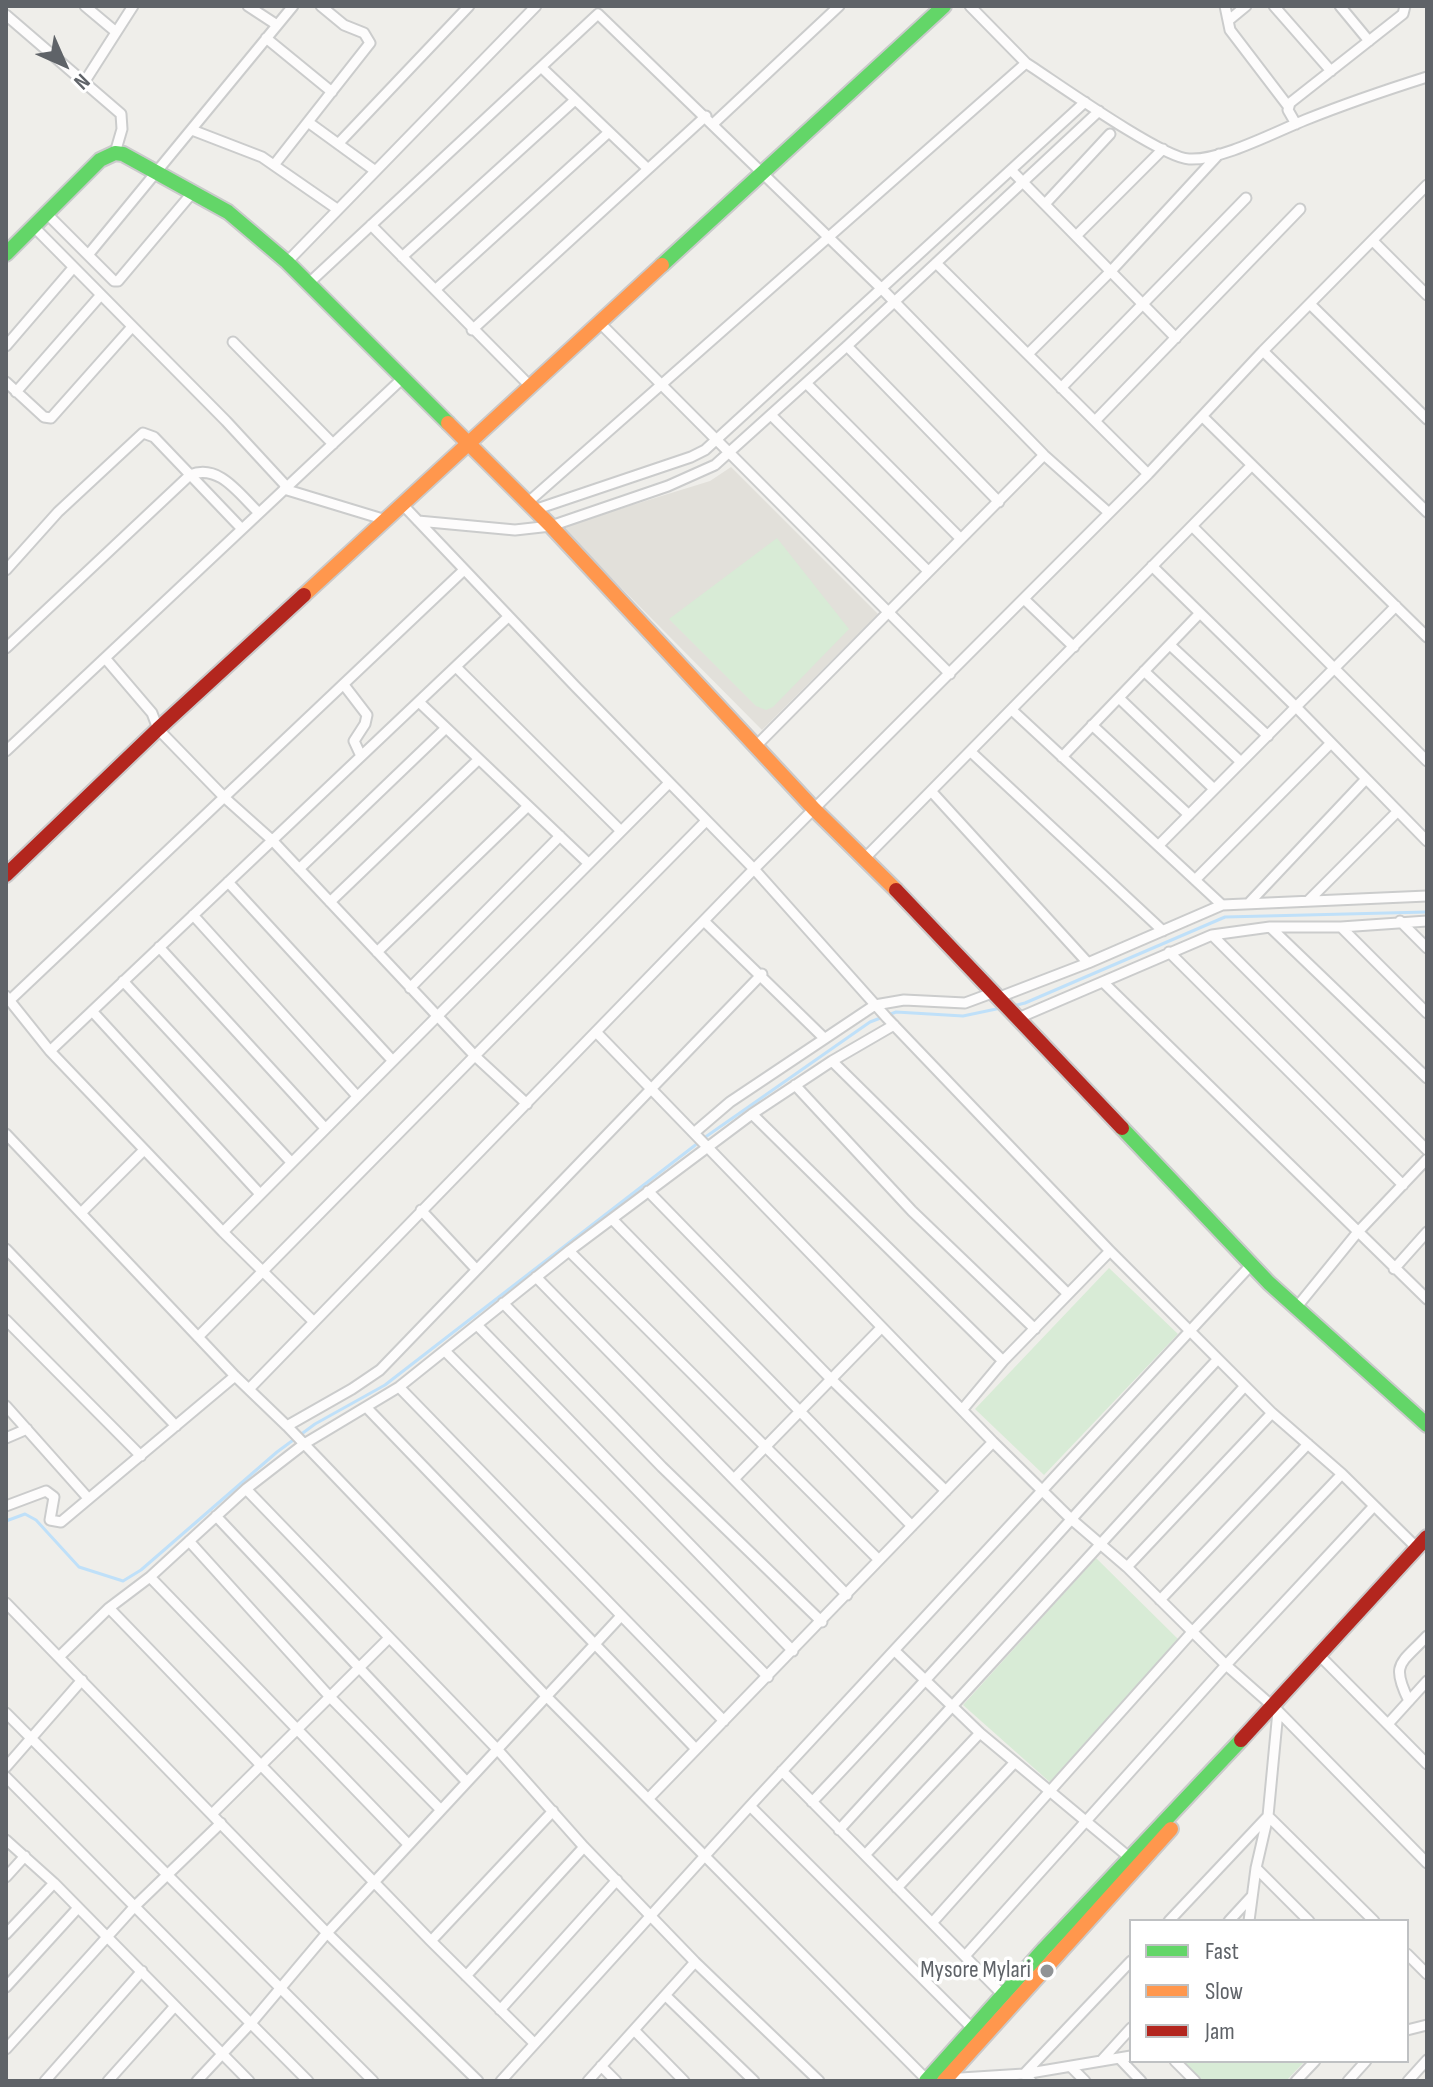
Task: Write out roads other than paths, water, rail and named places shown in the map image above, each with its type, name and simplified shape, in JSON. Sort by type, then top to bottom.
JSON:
[{"type":"street","points":[[85,6],[116,32]]},
{"type":"street","points":[[85,81],[133,6]]},
{"type":"street","points":[[248,6],[277,25]]},
{"type":"street","points":[[88,255],[293,6]]},
{"type":"street","points":[[274,165],[367,49],[370,40],[359,30],[344,25],[321,6]]},
{"type":"street","points":[[338,144],[469,6]]},
{"type":"street","points":[[287,262],[536,6]]},
{"type":"street","points":[[472,330],[648,169],[839,6]]},
{"type":"street","points":[[6,875],[158,729],[944,6]]},
{"type":"street","points":[[970,6],[1026,63],[1099,111],[1187,160],[1219,154],[1427,77]]},
{"type":"street","points":[[1225,6],[1230,30],[1288,106],[1296,124]]},
{"type":"street","points":[[1229,20],[1246,6]]},
{"type":"street","points":[[1274,6],[1331,71]]},
{"type":"street","points":[[1340,6],[1369,41]]},
{"type":"street","points":[[1288,106],[1403,14],[1405,6]]},
{"type":"street","points":[[309,283],[541,67],[595,10],[829,236],[1044,455],[1108,512]]},
{"type":"street","points":[[6,15],[121,114],[122,129],[115,153]]},
{"type":"street","points":[[266,38],[332,92]]},
{"type":"street","points":[[530,507],[662,385],[1026,63]]},
{"type":"street","points":[[541,67],[648,169]]},
{"type":"street","points":[[402,257],[575,100]]},
{"type":"street","points":[[530,507],[691,457],[717,440],[1085,102]]},
{"type":"street","points":[[418,521],[515,530],[551,526],[705,471],[730,453],[1099,111]]},
{"type":"street","points":[[308,122],[374,170]]},
{"type":"street","points":[[192,130],[253,153],[337,209]]},
{"type":"street","points":[[435,290],[609,132]]},
{"type":"street","points":[[1045,204],[1110,134]]},
{"type":"street","points":[[1076,236],[1163,149]]},
{"type":"street","points":[[6,254],[100,160],[115,153],[157,172],[242,222],[309,283],[551,526],[814,809],[865,858],[1251,1265],[1427,1425]]},
{"type":"street","points":[[1028,354],[1112,270],[1219,154]]},
{"type":"street","points":[[1011,170],[1176,338]]},
{"type":"street","points":[[249,1389],[754,869],[1148,474],[1263,351],[1427,185]]},
{"type":"street","points":[[46,213],[114,281],[120,280],[193,192]]},
{"type":"street","points":[[1061,388],[1246,198]]},
{"type":"street","points":[[1096,420],[1300,209]]},
{"type":"street","points":[[371,225],[531,387]]},
{"type":"street","points":[[33,226],[226,421],[286,488],[386,520]]},
{"type":"street","points":[[1373,241],[1427,295]]},
{"type":"street","points":[[936,263],[1148,474]]},
{"type":"street","points":[[6,346],[73,268]]},
{"type":"street","points":[[16,392],[100,296]]},
{"type":"street","points":[[1311,305],[1427,419]]},
{"type":"street","points":[[600,323],[950,674]]},
{"type":"street","points":[[6,382],[44,417],[51,418],[131,328]]},
{"type":"street","points":[[233,342],[333,444]]},
{"type":"street","points":[[847,346],[999,502]]},
{"type":"street","points":[[1263,351],[1427,512]]},
{"type":"street","points":[[6,751],[404,377]]},
{"type":"street","points":[[806,383],[961,539]]},
{"type":"street","points":[[771,415],[928,571]]},
{"type":"street","points":[[1203,417],[1427,637]]},
{"type":"street","points":[[6,570],[58,512],[140,434],[148,433],[154,437],[242,529]]},
{"type":"street","points":[[756,746],[1044,455]]},
{"type":"street","points":[[865,858],[1252,465]]},
{"type":"street","points":[[6,648],[190,475],[200,471],[216,474],[259,513]]},
{"type":"street","points":[[402,504],[754,869],[890,1022],[1189,1332],[1374,1506],[1424,1545]]},
{"type":"street","points":[[1192,526],[1427,761]]},
{"type":"street","points":[[1152,566],[1427,841]]},
{"type":"street","points":[[314,1322],[50,1051],[8,998],[225,798],[464,570]]},
{"type":"street","points":[[1024,599],[1074,647]]},
{"type":"street","points":[[1159,845],[1396,606]]},
{"type":"street","points":[[1062,757],[1200,613]]},
{"type":"street","points":[[50,1051],[508,617]]},
{"type":"street","points":[[1170,645],[1268,736]]},
{"type":"street","points":[[105,658],[152,713],[158,729],[225,798],[272,840],[436,1016],[527,1104]]},
{"type":"street","points":[[456,667],[620,830]]},
{"type":"street","points":[[1144,671],[1241,762]]},
{"type":"street","points":[[344,685],[367,715],[354,741],[361,756]]},
{"type":"street","points":[[1119,698],[1214,789]]},
{"type":"street","points":[[419,702],[587,862]]},
{"type":"street","points":[[1013,711],[1222,905]]},
{"type":"street","points":[[1092,725],[1189,815]]},
{"type":"street","points":[[299,869],[446,728]]},
{"type":"street","points":[[1195,880],[1331,743]]},
{"type":"street","points":[[971,752],[1163,931]]},
{"type":"street","points":[[330,902],[479,759]]},
{"type":"street","points":[[1249,903],[1366,779]]},
{"type":"street","points":[[223,1232],[587,862],[669,783]]},
{"type":"street","points":[[931,791],[1088,963]]},
{"type":"street","points":[[377,952],[528,806]]},
{"type":"street","points":[[1308,901],[1397,812]]},
{"type":"street","points":[[198,1337],[706,821]]},
{"type":"street","points":[[410,988],[560,836]]},
{"type":"street","points":[[228,882],[392,1060]]},
{"type":"street","points":[[695,1132],[730,1102],[824,1038],[877,1007],[904,1000],[965,1003],[994,995],[1088,963],[1222,905],[1427,896]]},
{"type":"street","points":[[193,915],[357,1096]]},
{"type":"street","points":[[704,921],[762,974],[824,1038]]},
{"type":"street","points":[[1400,921],[1427,948]]},
{"type":"street","points":[[1016,1019],[1212,935],[1270,927],[1341,927],[1427,921]]},
{"type":"street","points":[[1270,927],[1427,1078]]},
{"type":"street","points":[[1341,927],[1427,1013]]},
{"type":"street","points":[[1212,935],[1427,1150]]},
{"type":"street","points":[[159,947],[325,1128]]},
{"type":"street","points":[[1169,952],[1403,1185]]},
{"type":"street","points":[[287,1426],[380,1370],[762,974]]},
{"type":"street","points":[[123,981],[291,1162]]},
{"type":"street","points":[[1104,983],[1427,1299]]},
{"type":"street","points":[[92,1011],[260,1194]]},
{"type":"street","points":[[59,1657],[109,1608],[150,1577],[246,1489],[304,1444],[399,1387],[708,1145],[890,1022]]},
{"type":"street","points":[[597,1033],[993,1442],[1275,1709],[1427,1863]]},
{"type":"street","points":[[832,1061],[1068,1294]]},
{"type":"street","points":[[795,1085],[912,1211],[1035,1329]]},
{"type":"street","points":[[752,1114],[1003,1361]]},
{"type":"street","points":[[6,1134],[235,1376],[287,1426],[547,1697],[927,2081],[1130,1858],[1324,1660],[1424,1545]]},
{"type":"street","points":[[81,1213],[144,1150]]},
{"type":"street","points":[[1296,1308],[1357,1233],[1427,1159]]},
{"type":"street","points":[[648,1191],[831,1379],[946,1491]]},
{"type":"street","points":[[421,1210],[476,1269]]},
{"type":"street","points":[[612,1219],[912,1526]]},
{"type":"street","points":[[1394,1269],[1427,1232]]},
{"type":"street","points":[[6,1249],[176,1426]]},
{"type":"street","points":[[569,1251],[879,1560]]},
{"type":"street","points":[[962,1410],[1003,1361],[1110,1251]]},
{"type":"street","points":[[501,2081],[782,1771],[1251,1265]]},
{"type":"street","points":[[536,1277],[847,1595]]},
{"type":"street","points":[[503,1303],[662,1467],[822,1622]]},
{"type":"street","points":[[6,1320],[141,1456]]},
{"type":"street","points":[[477,1325],[793,1651]]},
{"type":"street","points":[[734,1479],[881,1328]]},
{"type":"street","points":[[445,1351],[768,1677]]},
{"type":"street","points":[[812,1802],[925,1683],[1070,1518],[1217,1360]]},
{"type":"street","points":[[6,1506],[46,1491],[54,1497],[50,1520],[61,1522],[235,1376]]},
{"type":"street","points":[[839,1830],[1245,1386]]},
{"type":"street","points":[[399,1387],[724,1721]]},
{"type":"street","points":[[6,1406],[88,1498]]},
{"type":"street","points":[[367,1408],[696,1749]]},
{"type":"street","points":[[1127,1567],[1272,1413]]},
{"type":"street","points":[[6,1438],[27,1429]]},
{"type":"street","points":[[649,1798],[993,1442]]},
{"type":"street","points":[[1160,1600],[1308,1444]]},
{"type":"street","points":[[932,1923],[1193,1631],[1342,1474]]},
{"type":"street","points":[[246,1489],[497,1749],[584,1847],[695,1962],[819,2081]]},
{"type":"street","points":[[965,1956],[1226,1665],[1374,1506]]},
{"type":"street","points":[[216,1516],[466,1781]]},
{"type":"street","points":[[189,1541],[330,1697],[440,1809]]},
{"type":"street","points":[[944,2080],[1424,1545]]},
{"type":"street","points":[[150,1577],[408,1844]]},
{"type":"street","points":[[6,1603],[327,1933],[478,2081]]},
{"type":"street","points":[[109,1608],[534,2043]]},
{"type":"street","points":[[197,2081],[408,1844],[621,1616]]},
{"type":"street","points":[[1409,1701],[1397,1674],[1401,1665],[1427,1636]]},
{"type":"street","points":[[212,1814],[389,1638]]},
{"type":"street","points":[[895,1651],[980,1733],[1130,1858]]},
{"type":"street","points":[[1324,1660],[1426,1761]]},
{"type":"street","points":[[6,1767],[82,1680]]},
{"type":"street","points":[[1388,1724],[1427,1681]]},
{"type":"street","points":[[1252,1919],[1256,1868],[1268,1816],[1275,1709]]},
{"type":"street","points":[[6,1713],[373,2081]]},
{"type":"street","points":[[865,1855],[980,1733]]},
{"type":"street","points":[[897,1888],[1015,1762]]},
{"type":"street","points":[[782,1771],[1003,1995]]},
{"type":"street","points":[[6,1777],[308,2081]]},
{"type":"street","points":[[750,1806],[973,2029]]},
{"type":"street","points":[[431,1941],[553,1811]]},
{"type":"street","points":[[1171,1919],[1268,1816]]},
{"type":"street","points":[[1268,1816],[1372,1919]]},
{"type":"street","points":[[6,2049],[135,1906],[221,1823]]},
{"type":"street","points":[[6,1840],[54,1883],[249,2081]]},
{"type":"street","points":[[466,1976],[584,1847]]},
{"type":"street","points":[[6,1877],[25,1856]]},
{"type":"street","points":[[1256,1868],[1307,1919]]},
{"type":"street","points":[[500,2010],[617,1880]]},
{"type":"street","points":[[6,1934],[54,1883]]},
{"type":"street","points":[[1231,1919],[1252,1896]]},
{"type":"street","points":[[6,1987],[77,1909]]},
{"type":"street","points":[[1409,1956],[1427,1974]]},
{"type":"street","points":[[588,2081],[695,1962]]},
{"type":"street","points":[[1028,2078],[1129,1963]]},
{"type":"street","points":[[45,2081],[142,1971]]},
{"type":"street","points":[[666,1996],[754,2081]]},
{"type":"street","points":[[108,2081],[175,2006]]},
{"type":"street","points":[[1411,2029],[1427,2025]]},
{"type":"street","points":[[634,2030],[684,2081]]},
{"type":"street","points":[[1101,2062],[1129,2030]]},
{"type":"street","points":[[944,2080],[1028,2078],[1129,2056]]},
{"type":"street","points":[[1119,2058],[1141,2081]]},
{"type":"street","points":[[1408,2081],[1427,2060]]},
{"type":"street","points":[[1177,2063],[1195,2081]]},
{"type":"street","points":[[1296,2081],[1313,2063]]},
{"type":"street","points":[[1348,2081],[1364,2063]]},
{"type":"street","points":[[601,2066],[616,2081]]},
{"type":"street","points":[[1072,2068],[1085,2081]]},
{"type":"waterway","points":[[1013,1006],[1225,917],[1427,912]]},
{"type":"waterway","points":[[704,1138],[870,1022],[896,1012],[963,1016],[1001,1008]]},
{"type":"waterway","points":[[6,1521],[25,1514],[36,1520],[79,1567],[123,1581],[141,1570],[277,1452],[315,1424],[385,1385],[698,1143]]},
{"type":"place","name":"Mysore Mylari","points":[[1047,1971]]}]
